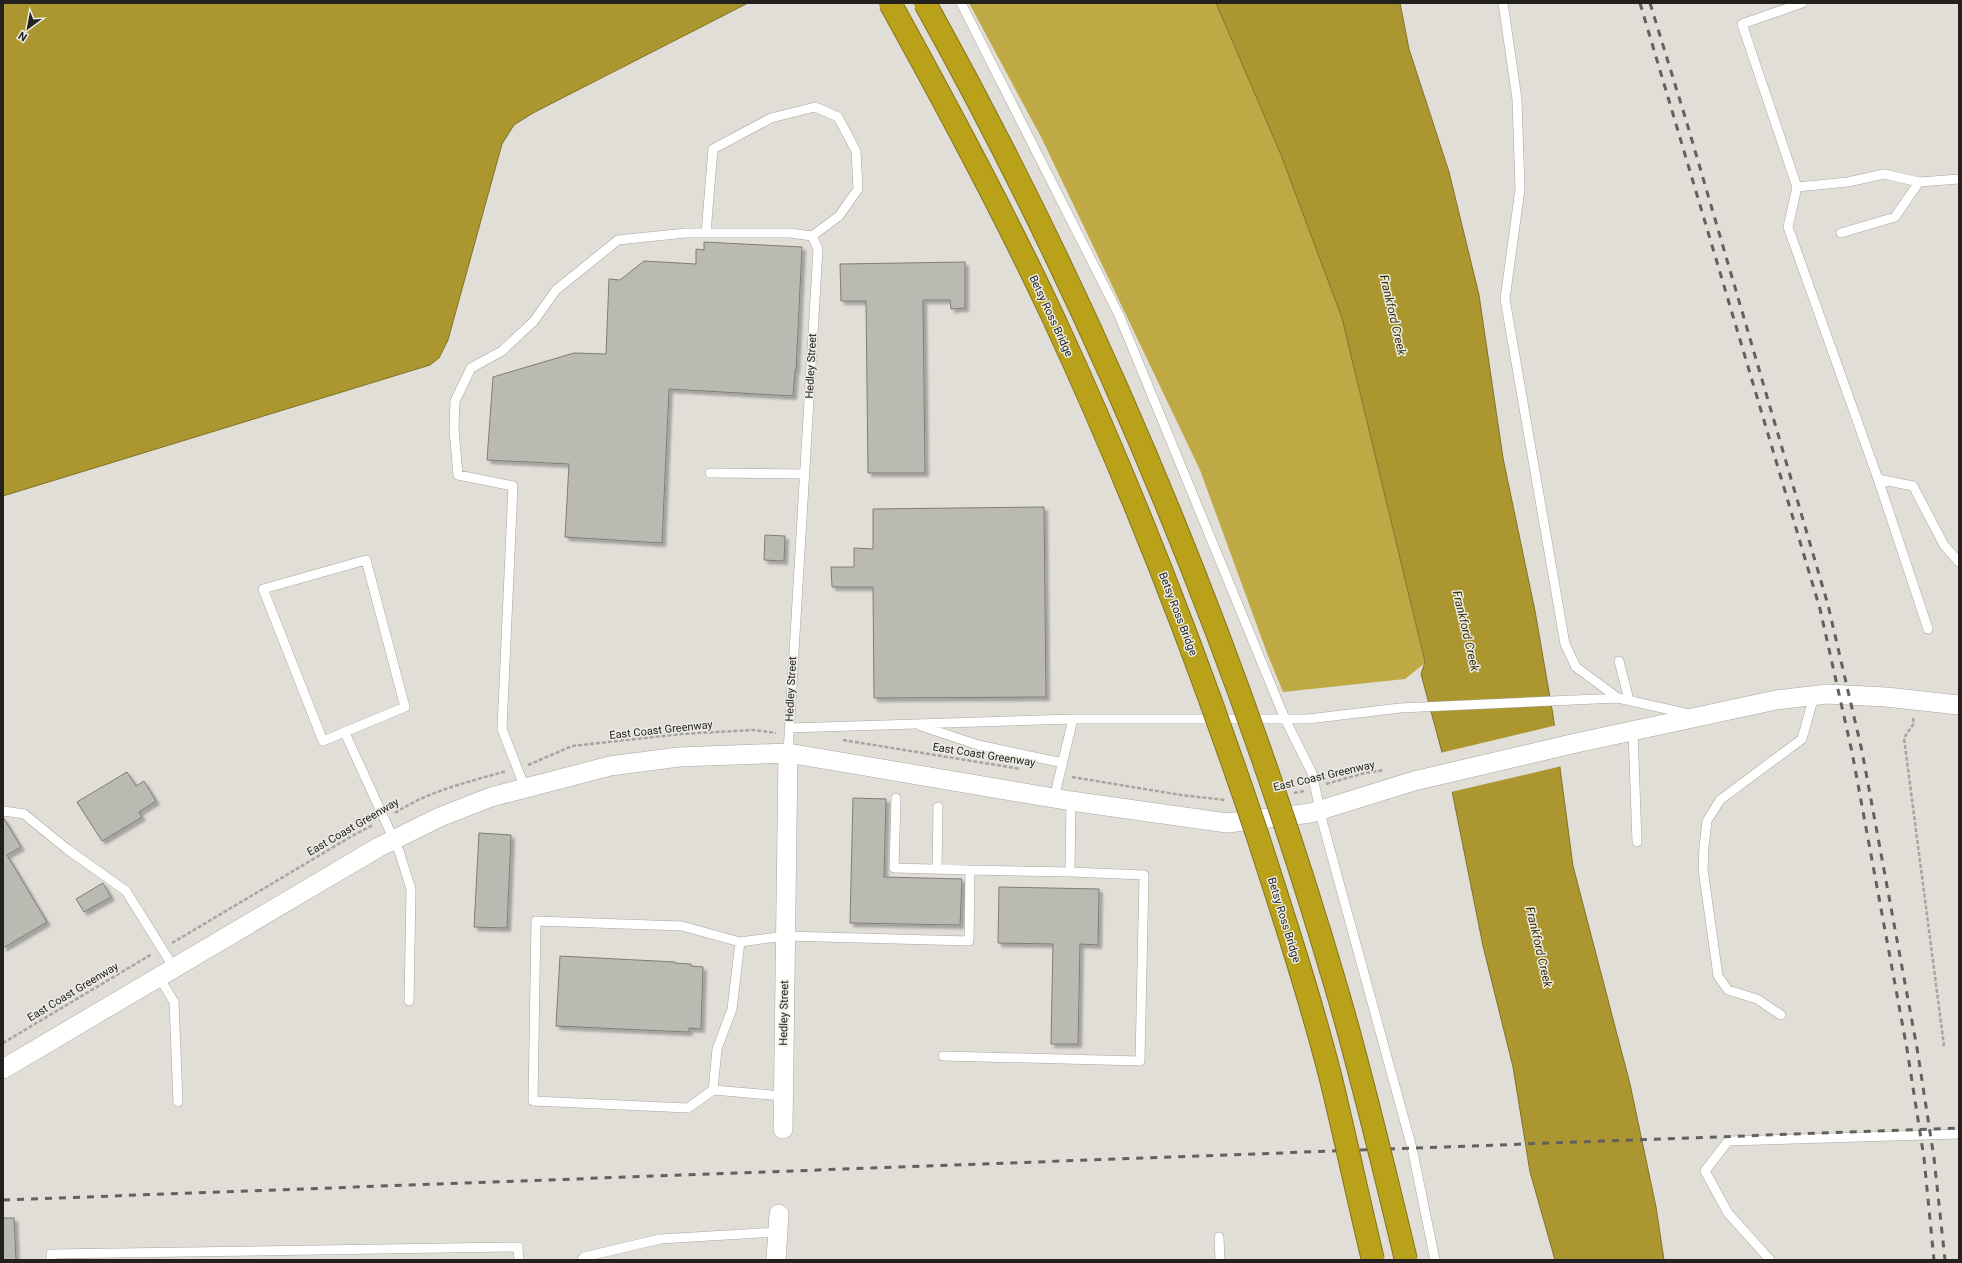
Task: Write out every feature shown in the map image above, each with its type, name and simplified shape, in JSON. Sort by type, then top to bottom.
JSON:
[{"type":"highway","name":"Betsy Ross Bridge","points":[[890,3],[969,148],[1053,317],[1128,486],[1194,653],[1217,715],[1277,894],[1313,1014],[1330,1074],[1373,1260]]},
{"type":"highway","points":[[925,3],[998,138],[1073,291],[1149,461],[1199,585],[1252,727],[1322,940],[1357,1061],[1406,1260]]},
{"type":"street","points":[[3,1069],[394,840],[440,817],[491,797],[610,766],[680,756],[788,753],[1063,800],[1227,823],[1311,813],[1414,781],[1576,743],[1776,700],[1827,694],[1959,705]]},
{"type":"street","name":"Hedley Street","points":[[783,1130],[788,753]]},
{"type":"street","points":[[776,1260],[778,1223]]},
{"type":"lane","points":[[961,3],[1118,315],[1285,719],[1312,772],[1320,810],[1411,1143],[1435,1260]]},
{"type":"lane","points":[[1502,3],[1518,99],[1520,190],[1505,299],[1565,644],[1576,667],[1618,698]]},
{"type":"lane","points":[[1802,3],[1742,24],[1797,187],[1788,227],[1878,479],[1928,629]]},
{"type":"lane","points":[[525,788],[502,729],[513,486],[458,475],[454,430],[455,401],[471,368],[502,351],[534,321],[556,290],[618,240],[686,233],[706,233],[790,233],[812,236],[839,216],[858,189],[856,151],[838,117],[815,107],[770,118],[713,149],[706,233]]},
{"type":"lane","points":[[1797,187],[1848,182],[1884,174],[1919,182],[1959,179]]},
{"type":"lane","points":[[1841,233],[1895,217],[1919,182]]},
{"type":"lane","name":"Hedley Street","points":[[788,753],[818,250],[812,236]]},
{"type":"lane","points":[[710,473],[804,474]]},
{"type":"lane","points":[[1878,479],[1912,486],[1944,545],[1959,562]]},
{"type":"lane","points":[[366,560],[405,708],[345,733],[324,741],[263,589],[366,560]]},
{"type":"lane","points":[[1619,661],[1629,700]]},
{"type":"lane","points":[[1781,1015],[1757,999],[1728,990],[1718,976],[1703,869],[1704,846],[1708,821],[1720,800],[1802,739],[1814,696]]},
{"type":"lane","points":[[789,731],[914,724],[1073,719],[1308,719],[1400,708],[1563,702],[1618,698],[1699,716]]},
{"type":"lane","points":[[1070,872],[1060,775],[1073,719]]},
{"type":"lane","points":[[914,724],[978,745],[1063,763]]},
{"type":"lane","points":[[1633,731],[1637,842]]},
{"type":"lane","points":[[345,733],[399,851],[411,889],[409,1001]]},
{"type":"lane","points":[[896,798],[894,868],[1144,875],[1140,1061],[943,1056]]},
{"type":"lane","points":[[937,869],[938,807]]},
{"type":"lane","points":[[3,811],[24,814],[67,849],[126,891],[162,949],[174,1002],[178,1102]]},
{"type":"lane","points":[[783,1096],[713,1090],[688,1108],[533,1101],[536,921],[682,926],[740,942],[785,936],[969,941],[970,870]]},
{"type":"lane","points":[[713,1090],[717,1049],[732,1009],[740,942]]},
{"type":"lane","points":[[1770,1260],[1728,1213],[1705,1171],[1728,1141],[1959,1134]]},
{"type":"lane","points":[[582,1260],[584,1257],[660,1238],[778,1223]]},
{"type":"lane","points":[[1219,1237],[1220,1260]]},
{"type":"lane","points":[[51,1260],[50,1254],[518,1247],[519,1260]]},
{"type":"lane","points":[[296,1250],[296,1260]]},
{"type":"path","points":[[1911,700],[1914,723],[1904,738],[1944,1046]]},
{"type":"path","name":"East Coast Greenway","points":[[3,1043],[352,836],[385,820],[403,807],[433,794],[538,762],[572,746],[681,734],[753,730],[789,731]]},
{"type":"path","name":"East Coast Greenway","points":[[842,740],[1022,769]]},
{"type":"path","name":"East Coast Greenway","points":[[1290,794],[1365,773],[1385,770]]},
{"type":"path","points":[[1060,775],[1226,800]]},
{"type":"shaded area","points":[[969,3],[1216,3],[1281,155],[1342,318],[1425,663],[1405,679],[1283,692],[1267,653],[1200,470],[1042,139]]},
{"type":"water","points":[[3,3],[748,3],[533,113],[514,125],[502,144],[448,340],[439,358],[430,365],[3,496]]},
{"type":"water","name":"Frankford Creek","points":[[1216,3],[1400,3],[1409,49],[1449,172],[1479,295],[1503,458],[1535,611],[1553,715],[1573,866],[1630,1084],[1656,1207],[1664,1260],[1555,1260],[1530,1172],[1513,1067],[1483,946],[1451,786],[1421,674],[1425,662],[1342,318],[1281,155]]},
{"type":"pier","points":[[1557,725],[1562,766],[1451,792],[1440,753]]},
{"type":"building","points":[[704,242],[802,247],[796,370],[793,396],[669,389],[662,543],[565,537],[569,464],[487,460],[493,377],[574,353],[606,354],[609,279],[620,280],[644,261],[696,264],[696,249],[704,250]]},
{"type":"building","points":[[965,262],[965,308],[951,309],[950,300],[923,300],[925,473],[868,473],[866,301],[841,301],[840,264]]},
{"type":"building","points":[[1044,507],[1046,697],[874,698],[873,587],[832,587],[831,567],[854,567],[854,548],[873,549],[873,509]]},
{"type":"building","points":[[765,535],[785,536],[784,561],[764,560]]},
{"type":"building","points":[[127,772],[136,786],[144,781],[156,801],[139,812],[142,817],[102,841],[77,802]]},
{"type":"building","points":[[853,798],[886,799],[884,877],[962,879],[960,925],[850,923]]},
{"type":"building","points":[[3,817],[21,847],[7,855],[47,922],[3,948]]},
{"type":"building","points":[[479,833],[511,835],[507,928],[474,927]]},
{"type":"building","points":[[103,883],[111,897],[84,912],[76,899]]},
{"type":"building","points":[[999,887],[1099,889],[1098,945],[1080,944],[1078,1044],[1051,1044],[1053,944],[998,943]]},
{"type":"building","points":[[560,956],[675,962],[703,967],[701,1029],[689,1028],[689,1032],[556,1026]]},
{"type":"building","points":[[3,1218],[14,1218],[16,1260],[3,1260]]},
{"type":"railway","points":[[1640,3],[1820,609],[1852,752],[1907,1049],[1924,1158],[1934,1260]]},
{"type":"railway","points":[[1650,3],[1686,120],[1828,605],[1862,751],[1917,1048],[1934,1158],[1945,1260]]},
{"type":"railway","points":[[3,1200],[1959,1128]]}]
